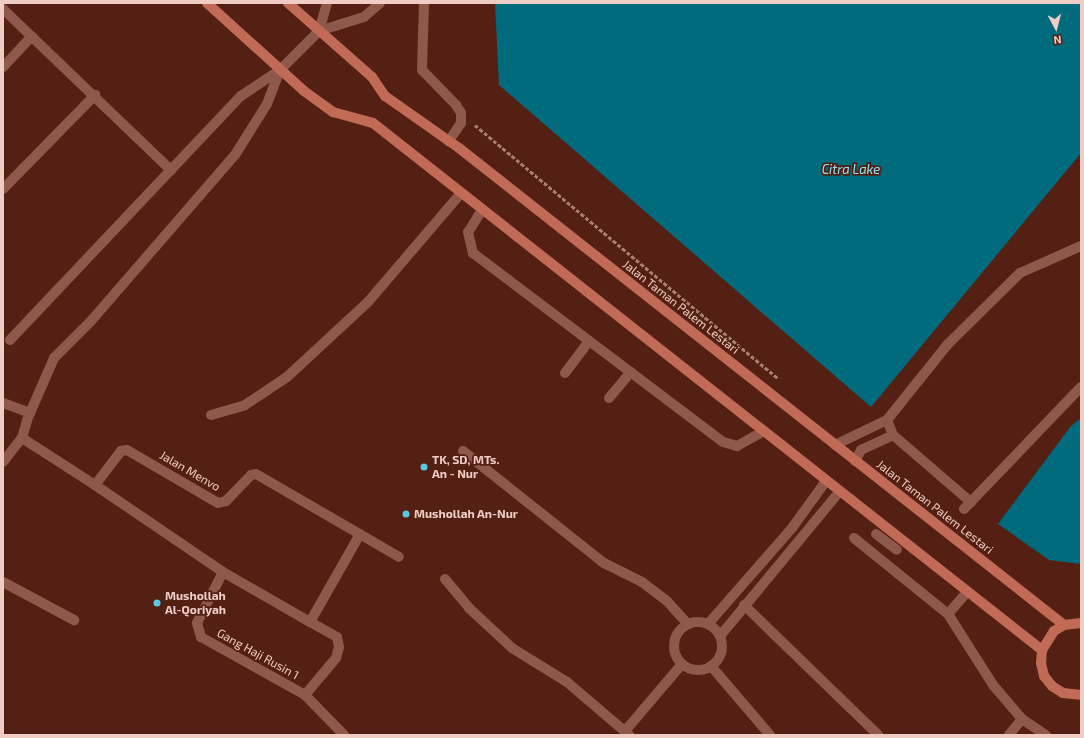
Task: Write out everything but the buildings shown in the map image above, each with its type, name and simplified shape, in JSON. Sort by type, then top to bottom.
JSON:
[{"type":"street","points":[[208,3],[280,70],[333,112],[373,123],[840,491],[888,537],[1042,650]]},
{"type":"street","name":"Jalan Taman Palem Lestari","points":[[288,3],[372,77],[385,96],[449,141],[1064,625]]},
{"type":"street","points":[[319,31],[327,3]]},
{"type":"street","points":[[10,340],[241,96],[280,70],[319,31],[364,17],[380,3]]},
{"type":"street","points":[[424,3],[422,70],[456,105],[461,113],[461,123],[449,141]]},
{"type":"street","points":[[3,9],[171,170]]},
{"type":"street","points":[[3,67],[32,36]]},
{"type":"street","points":[[3,462],[22,438],[30,413],[54,358],[91,321],[235,155],[267,104],[280,70]]},
{"type":"street","points":[[3,189],[94,95]]},
{"type":"street","points":[[211,415],[245,405],[292,372],[368,302],[461,193]]},
{"type":"street","points":[[482,210],[468,232],[473,253],[723,442],[737,446],[764,431]]},
{"type":"street","points":[[835,445],[887,420],[948,345],[1020,273],[1081,246]]},
{"type":"street","points":[[565,373],[589,341]]},
{"type":"street","points":[[609,398],[631,372]]},
{"type":"street","points":[[964,509],[1081,387]]},
{"type":"street","points":[[3,403],[30,413]]},
{"type":"street","points":[[887,420],[892,435],[971,502]]},
{"type":"street","points":[[855,461],[861,450],[892,435]]},
{"type":"street","points":[[22,438],[95,485],[223,572],[337,637],[339,648],[336,658],[305,695]]},
{"type":"street","name":"Jalan Menvo","points":[[95,485],[121,451],[128,450],[218,503],[226,501],[251,475],[256,474],[399,557]]},
{"type":"street","points":[[463,451],[604,563],[642,582],[667,601],[688,624]]},
{"type":"street","points":[[708,624],[792,528],[826,481]]},
{"type":"street","points":[[720,636],[708,624],[688,624],[679,631],[674,642],[676,654],[682,664],[696,669],[711,666],[721,653],[720,636],[744,605],[840,491]]},
{"type":"street","points":[[310,622],[360,534]]},
{"type":"street","points":[[876,534],[888,537],[897,550]]},
{"type":"street","points":[[854,538],[948,614],[993,684],[1022,719],[1046,735]]},
{"type":"street","name":"Gang Haji Rusin 1","points":[[223,572],[197,623],[198,632],[205,639],[305,695],[344,735]]},
{"type":"street","points":[[445,580],[469,608],[512,648],[567,682],[627,733],[682,664]]},
{"type":"street","points":[[3,582],[74,620]]},
{"type":"street","points":[[948,614],[966,593]]},
{"type":"street","points":[[744,605],[878,735]]},
{"type":"street","points":[[1081,623],[1064,625],[1054,631],[1042,650],[1041,663],[1044,676],[1052,686],[1063,693],[1081,695]]},
{"type":"street","points":[[711,666],[770,735]]},
{"type":"street","points":[[1009,735],[1022,719]]},
{"type":"path","points":[[461,113],[783,382]]},
{"type":"water","name":"Citra Lake","points":[[495,3],[1081,3],[1081,153],[871,407],[499,85]]},
{"type":"water","points":[[1081,418],[1081,564],[1049,560],[998,524],[1071,426]]},
{"type":"place","name":"TK, SD, MTs. An - Nur","points":[[424,467]]},
{"type":"place","name":"Mushollah An-Nur","points":[[406,514]]},
{"type":"place","name":"Mushollah Al-Qoriyah","points":[[157,603]]}]
